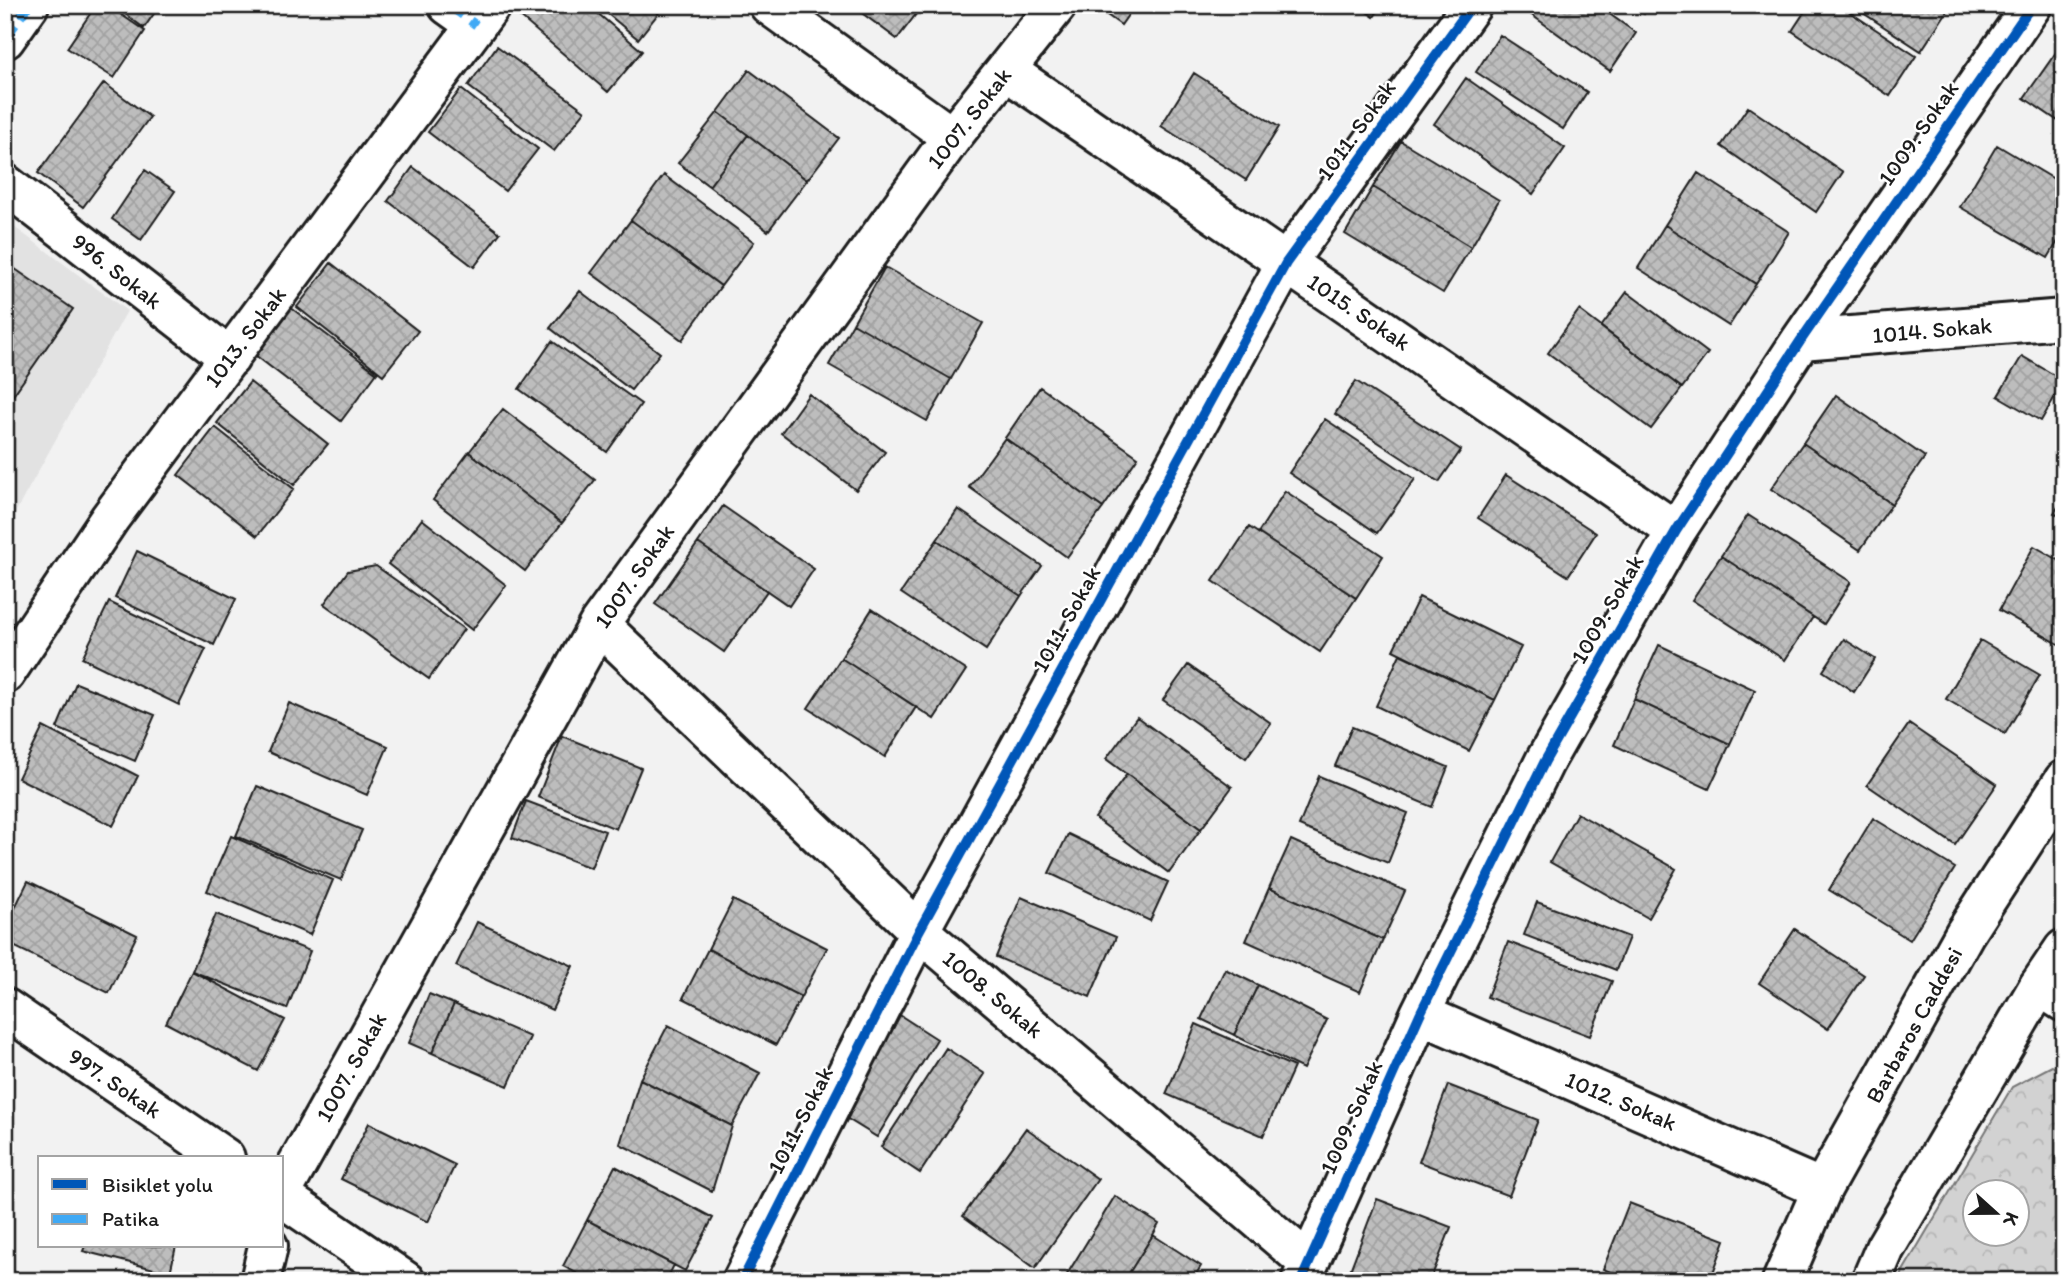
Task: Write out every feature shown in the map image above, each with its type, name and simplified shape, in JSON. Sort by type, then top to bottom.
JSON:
[{"type":"street","points":[[5,39],[29,5]]},
{"type":"street","points":[[769,5],[952,138]]},
{"type":"street","name":"1007. Sokak","points":[[284,1188],[598,624],[952,138],[1057,5]]},
{"type":"street","name":"1011. Sokak","points":[[743,1281],[919,931],[1286,262],[1472,5]]},
{"type":"street","name":"1009. Sokak","points":[[1305,1272],[1420,1014],[1545,761],[1676,531],[1801,340],[2032,5]]},
{"type":"street","name":"1013. Sokak","points":[[5,674],[110,518],[230,358],[471,12]]},
{"type":"street","name":"1015. Sokak","points":[[1007,71],[1676,531]]},
{"type":"street","name":"996. Sokak","points":[[5,184],[230,358]]},
{"type":"street","name":"1014. Sokak","points":[[1801,340],[2064,319]]},
{"type":"street","name":"1008. Sokak","points":[[598,624],[919,931],[1305,1272]]},
{"type":"street","name":"Barbaros Caddesi","points":[[1782,1281],[1822,1189],[1965,933],[2064,780]]},
{"type":"street","points":[[1871,1281],[1885,1248],[2052,994],[2064,949]]},
{"type":"street","name":"997. Sokak","points":[[5,1008],[222,1156]]},
{"type":"street","name":"1012. Sokak","points":[[1420,1014],[1822,1189]]},
{"type":"street","points":[[284,1198],[405,1281]]},
{"type":"street","points":[[260,1281],[268,1248]]},
{"type":"shaded area","points":[[5,220],[127,311],[5,531]]},
{"type":"green space","points":[[2052,1066],[2064,1073],[2064,1281],[1900,1281],[1903,1271],[2012,1087]]},
{"type":"building","points":[[96,5],[107,5],[145,31],[114,78],[67,48]]},
{"type":"building","points":[[113,5],[160,5],[144,28]]},
{"type":"building","points":[[528,5],[588,5],[642,51],[608,92],[519,16]]},
{"type":"building","points":[[597,5],[665,5],[638,39]]},
{"type":"building","points":[[851,5],[923,5],[897,39]]},
{"type":"building","points":[[1093,5],[1135,5],[1121,25]]},
{"type":"building","points":[[1357,5],[1382,5],[1374,17]]},
{"type":"building","points":[[1597,5],[1636,33],[1610,71],[1519,6]]},
{"type":"building","points":[[1628,5],[1649,5],[1644,14]]},
{"type":"building","points":[[1809,5],[1839,5],[1916,56],[1890,96],[1792,31]]},
{"type":"building","points":[[1851,5],[1947,5],[1950,7],[1921,51]]},
{"type":"building","points":[[1500,35],[1587,92],[1563,129],[1476,72]]},
{"type":"building","points":[[2064,41],[2064,125],[2024,98]]},
{"type":"building","points":[[497,46],[585,111],[554,151],[468,86]]},
{"type":"building","points":[[749,70],[839,138],[807,180],[718,112]]},
{"type":"building","points":[[1194,73],[1279,127],[1246,180],[1161,126]]},
{"type":"building","points":[[1466,78],[1565,148],[1533,194],[1434,124]]},
{"type":"building","points":[[104,83],[150,117],[83,207],[38,173]]},
{"type":"building","points":[[461,89],[538,149],[505,191],[428,132]]},
{"type":"building","points":[[1748,107],[1843,172],[1816,212],[1721,146]]},
{"type":"building","points":[[718,112],[748,135],[709,186],[678,163]]},
{"type":"building","points":[[748,135],[807,180],[768,231],[709,186]]},
{"type":"building","points":[[1401,141],[1499,200],[1471,247],[1373,187]]},
{"type":"building","points":[[1997,145],[2064,185],[2064,231],[2048,258],[1960,207]]},
{"type":"building","points":[[413,167],[500,233],[474,267],[388,201]]},
{"type":"building","points":[[145,170],[175,191],[141,240],[112,219]]},
{"type":"building","points":[[1698,173],[1789,232],[1756,284],[1665,225]]},
{"type":"building","points":[[664,175],[754,242],[721,286],[631,220]]},
{"type":"building","points":[[1373,187],[1471,247],[1443,293],[1345,234]]},
{"type":"building","points":[[631,220],[721,286],[682,340],[591,273]]},
{"type":"building","points":[[1665,225],[1756,284],[1729,326],[1638,268]]},
{"type":"building","points":[[5,262],[73,309],[5,407]]},
{"type":"building","points":[[331,263],[418,331],[383,375],[297,307]]},
{"type":"building","points":[[885,267],[983,323],[951,379],[853,323]]},
{"type":"building","points":[[580,291],[660,353],[631,390],[550,328]]},
{"type":"building","points":[[1627,292],[1708,353],[1682,388],[1601,327]]},
{"type":"building","points":[[290,307],[377,373],[341,421],[255,355]]},
{"type":"building","points":[[1579,310],[1682,388],[1651,429],[1548,353]]},
{"type":"building","points":[[853,323],[951,379],[927,421],[829,365]]},
{"type":"building","points":[[552,341],[641,404],[607,452],[519,389]]},
{"type":"building","points":[[2022,356],[2064,381],[2041,421],[1998,396]]},
{"type":"building","points":[[1356,381],[1461,450],[1439,482],[1335,414]]},
{"type":"building","points":[[250,382],[328,444],[294,485],[217,423]]},
{"type":"building","points":[[1040,387],[1138,457],[1103,508],[1005,438]]},
{"type":"building","points":[[809,394],[885,452],[856,490],[781,433]]},
{"type":"building","points":[[1836,395],[1925,457],[1892,504],[1803,443]]},
{"type":"building","points":[[503,409],[595,480],[562,523],[469,452]]},
{"type":"building","points":[[1325,419],[1415,479],[1377,533],[1289,473]]},
{"type":"building","points":[[215,427],[294,489],[257,536],[178,475]]},
{"type":"building","points":[[1005,438],[1103,508],[1067,557],[969,487]]},
{"type":"building","points":[[1803,443],[1892,504],[1860,550],[1771,489]]},
{"type":"building","points":[[469,452],[562,523],[525,571],[433,500]]},
{"type":"building","points":[[1506,475],[1596,533],[1568,576],[1478,518]]},
{"type":"building","points":[[1285,491],[1383,556],[1356,598],[1258,533]]},
{"type":"building","points":[[2064,498],[2064,519],[2054,513]]},
{"type":"building","points":[[723,506],[814,569],[789,606],[698,543]]},
{"type":"building","points":[[958,509],[1042,566],[1021,596],[937,540]]},
{"type":"building","points":[[1748,515],[1851,582],[1824,624],[1721,556]]},
{"type":"building","points":[[422,519],[506,585],[472,630],[388,564]]},
{"type":"building","points":[[1249,527],[1356,598],[1320,652],[1213,581]]},
{"type":"building","points":[[937,540],[1021,596],[986,650],[901,593]]},
{"type":"building","points":[[698,543],[767,591],[724,652],[655,604]]},
{"type":"building","points":[[2034,546],[2064,563],[2064,647],[1999,610]]},
{"type":"building","points":[[137,551],[236,599],[214,645],[115,598]]},
{"type":"building","points":[[1721,556],[1813,617],[1785,660],[1692,600]]},
{"type":"building","points":[[376,566],[464,629],[429,679],[324,604],[348,571]]},
{"type":"building","points":[[1419,597],[1521,647],[1495,700],[1393,650]]},
{"type":"building","points":[[109,602],[206,649],[179,705],[82,658]]},
{"type":"building","points":[[872,609],[966,670],[934,719],[841,658]]},
{"type":"building","points":[[1844,639],[1875,659],[1854,692],[1823,671]]},
{"type":"building","points":[[1980,640],[2040,675],[2005,734],[1946,699]]},
{"type":"building","points":[[1659,645],[1755,690],[1730,744],[1634,699]]},
{"type":"building","points":[[1400,654],[1495,700],[1469,751],[1376,706]]},
{"type":"building","points":[[841,658],[916,707],[885,757],[808,708]]},
{"type":"building","points":[[1188,665],[1271,723],[1246,758],[1163,700]]},
{"type":"building","points":[[76,683],[155,715],[135,761],[57,728]]},
{"type":"building","points":[[1634,699],[1730,744],[1709,789],[1614,745]]},
{"type":"building","points":[[289,703],[388,746],[367,795],[268,752]]},
{"type":"building","points":[[1137,717],[1232,787],[1201,829],[1106,759]]},
{"type":"building","points":[[1909,724],[1997,784],[1955,845],[1867,785]]},
{"type":"building","points":[[43,727],[138,776],[113,826],[18,778]]},
{"type":"building","points":[[1352,727],[1448,767],[1432,807],[1335,766]]},
{"type":"building","points":[[562,736],[641,768],[616,829],[538,797]]},
{"type":"building","points":[[1127,774],[1201,829],[1169,873],[1095,818]]},
{"type":"building","points":[[1319,776],[1408,813],[1388,863],[1299,826]]},
{"type":"building","points":[[257,786],[362,830],[341,880],[236,836]]},
{"type":"building","points":[[526,801],[605,831],[591,868],[512,838]]},
{"type":"building","points":[[1577,813],[1676,869],[1648,918],[1550,862]]},
{"type":"building","points":[[1873,818],[1955,868],[1910,940],[1829,890]]},
{"type":"building","points":[[1068,834],[1168,882],[1150,921],[1049,873]]},
{"type":"building","points":[[231,836],[333,880],[310,935],[207,891]]},
{"type":"building","points":[[1291,840],[1405,891],[1383,940],[1269,888]]},
{"type":"building","points":[[28,881],[137,935],[109,993],[5,942],[5,928]]},
{"type":"building","points":[[1269,888],[1383,940],[1360,992],[1246,941]]},
{"type":"building","points":[[1021,897],[1116,937],[1090,997],[996,957]]},
{"type":"building","points":[[733,900],[827,948],[801,997],[708,949]]},
{"type":"building","points":[[1537,902],[1629,937],[1616,970],[1524,935]]},
{"type":"building","points":[[216,914],[310,951],[287,1009],[192,971]]},
{"type":"building","points":[[477,922],[573,966],[552,1010],[456,966]]},
{"type":"building","points":[[1795,929],[1864,975],[1828,1029],[1759,983]]},
{"type":"building","points":[[1508,942],[1612,981],[1590,1036],[1487,997]]},
{"type":"building","points":[[708,949],[801,997],[776,1045],[683,998]]},
{"type":"building","points":[[1225,969],[1258,985],[1234,1035],[1201,1019]]},
{"type":"building","points":[[192,971],[285,1020],[258,1071],[166,1023]]},
{"type":"building","points":[[1258,985],[1327,1020],[1303,1069],[1234,1035]]},
{"type":"building","points":[[429,994],[454,1004],[432,1053],[409,1043]]},
{"type":"building","points":[[454,1004],[530,1037],[508,1086],[432,1053]]},
{"type":"building","points":[[895,1012],[937,1039],[877,1137],[833,1110]]},
{"type":"building","points":[[1196,1024],[1294,1067],[1263,1136],[1166,1094]]},
{"type":"building","points":[[668,1025],[760,1073],[732,1126],[640,1079]]},
{"type":"building","points":[[946,1048],[985,1074],[920,1173],[881,1147]]},
{"type":"building","points":[[640,1079],[732,1126],[712,1191],[620,1144]]},
{"type":"building","points":[[1448,1085],[1538,1120],[1509,1196],[1419,1162]]},
{"type":"building","points":[[369,1123],[455,1165],[428,1222],[341,1179]]},
{"type":"building","points":[[1026,1128],[1098,1179],[1035,1268],[963,1216]]},
{"type":"building","points":[[615,1166],[713,1218],[685,1271],[587,1220]]},
{"type":"building","points":[[5,1167],[14,1168],[5,1207]]},
{"type":"building","points":[[1115,1196],[1159,1224],[1153,1235],[1124,1281],[1063,1281]]},
{"type":"building","points":[[1377,1199],[1451,1227],[1430,1281],[1346,1281]]},
{"type":"building","points":[[1629,1203],[1725,1240],[1710,1281],[1633,1281],[1603,1269]]},
{"type":"building","points":[[587,1220],[674,1265],[666,1281],[591,1281],[563,1266]]},
{"type":"building","points":[[1153,1235],[1201,1266],[1192,1281],[1124,1281]]},
{"type":"building","points":[[84,1248],[176,1248],[170,1273],[83,1251]]},
{"type":"marked path","points":[[5,39],[29,5]]},
{"type":"marked path","points":[[448,5],[476,25]]},
{"type":"cycle path","points":[[742,1281],[919,931],[1286,263],[1472,5]]},
{"type":"cycle path","points":[[1301,1281],[1420,1014],[1545,761],[1676,531],[1801,340],[2032,5]]}]
